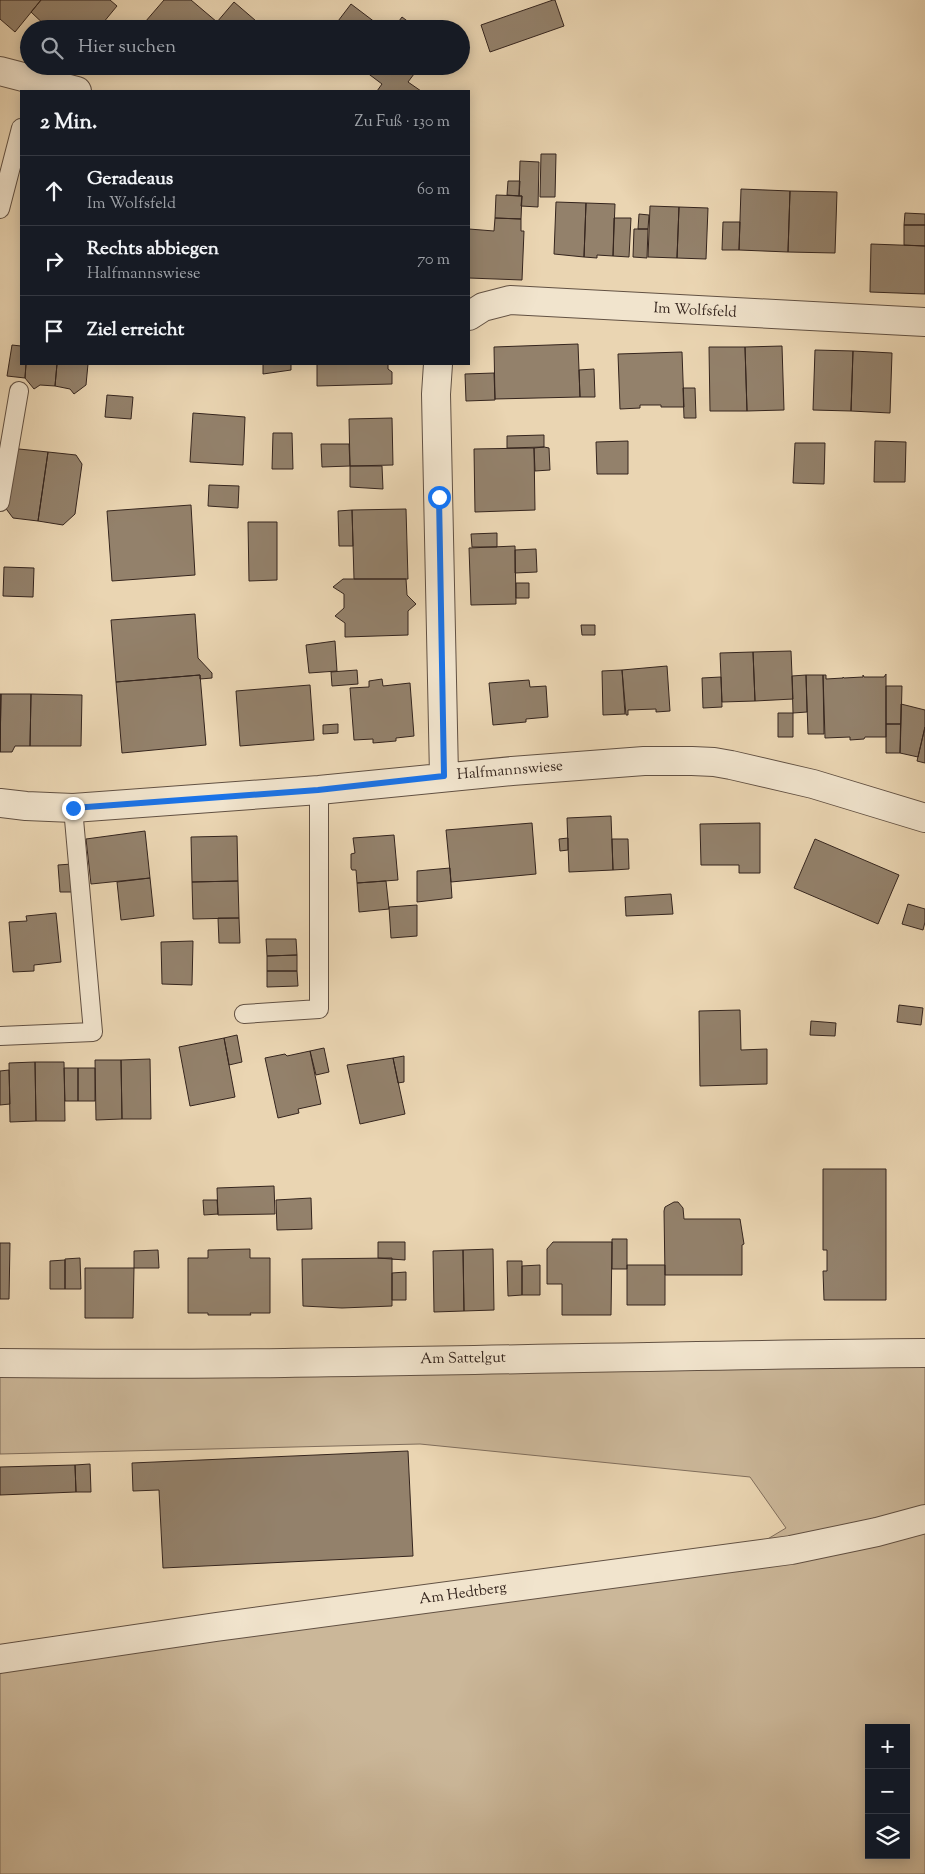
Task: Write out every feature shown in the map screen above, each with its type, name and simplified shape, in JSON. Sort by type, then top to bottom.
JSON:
[{"type":"street","points":[[0,71],[32,85],[70,90]]},
{"type":"street","name":"Im Wolfsfeld","points":[[470,315],[483,308],[510,300],[925,322]]},
{"type":"street","points":[[438,365],[436,394],[444,776]]},
{"type":"street","name":"Halfmannswiese","points":[[0,803],[73,808],[318,790],[444,776],[644,761],[713,762],[813,784],[925,818]]},
{"type":"street","name":"Am Sattelgut","points":[[0,1363],[258,1363],[732,1354],[925,1353]]},
{"type":"street","name":"Am Hedtberg","points":[[0,1659],[225,1626],[791,1550],[877,1532],[925,1519]]},
{"type":"lane","points":[[0,209],[20,132]]},
{"type":"lane","points":[[0,502],[19,391]]},
{"type":"lane","points":[[244,1014],[319,1009],[318,790]]},
{"type":"lane","points":[[0,1036],[93,1032],[73,808]]},
{"type":"shaded area","points":[[738,1366],[925,1367],[925,1874],[0,1874],[0,1669],[719,1568],[786,1528],[750,1477],[420,1444],[0,1454],[0,1375]]},
{"type":"building","points":[[0,0],[41,0],[25,20],[20,20],[20,26],[15,32],[0,19]]},
{"type":"building","points":[[41,0],[110,0],[117,6],[105,20],[39,20],[31,12]]},
{"type":"building","points":[[164,0],[191,0],[215,20],[147,20]]},
{"type":"building","points":[[555,0],[564,26],[490,52],[481,25]]},
{"type":"building","points":[[234,2],[255,20],[219,20]]},
{"type":"building","points":[[351,4],[372,20],[339,20]]},
{"type":"building","points":[[370,75],[413,75],[408,82],[420,90],[378,90],[382,84]]},
{"type":"building","points":[[541,154],[556,154],[555,197],[540,197]]},
{"type":"building","points":[[520,161],[539,162],[538,207],[521,206],[522,196],[519,196]]},
{"type":"building","points":[[508,181],[520,181],[519,196],[507,195]]},
{"type":"building","points":[[741,189],[790,191],[788,252],[739,250]]},
{"type":"building","points":[[790,191],[837,192],[835,253],[788,252]]},
{"type":"building","points":[[496,195],[522,196],[521,219],[495,218]]},
{"type":"building","points":[[556,202],[586,203],[584,257],[554,254]]},
{"type":"building","points":[[586,203],[615,204],[613,256],[597,255],[597,258],[584,257]]},
{"type":"building","points":[[650,206],[679,207],[677,258],[648,257]]},
{"type":"building","points":[[679,207],[708,208],[706,259],[677,258]]},
{"type":"building","points":[[905,213],[925,214],[925,225],[904,225]]},
{"type":"building","points":[[639,214],[649,215],[648,229],[638,229]]},
{"type":"building","points":[[495,218],[521,219],[521,231],[524,231],[522,280],[470,278],[470,229],[494,231]]},
{"type":"building","points":[[614,218],[631,218],[629,257],[613,256]]},
{"type":"building","points":[[723,222],[740,222],[739,250],[722,250]]},
{"type":"building","points":[[904,225],[925,225],[925,246],[904,245]]},
{"type":"building","points":[[634,229],[648,229],[647,258],[633,257]]},
{"type":"building","points":[[871,244],[925,246],[925,294],[870,292]]},
{"type":"building","points":[[578,344],[580,397],[495,399],[494,347]]},
{"type":"building","points":[[12,345],[20,346],[20,365],[26,365],[25,378],[7,376]]},
{"type":"building","points":[[782,346],[784,410],[747,411],[745,347]]},
{"type":"building","points":[[709,347],[745,347],[747,411],[710,411]]},
{"type":"building","points":[[815,350],[853,351],[851,411],[813,410]]},
{"type":"building","points":[[853,351],[892,353],[890,413],[851,411]]},
{"type":"building","points":[[682,352],[684,407],[640,405],[640,408],[620,409],[618,354]]},
{"type":"building","points":[[26,365],[57,365],[55,386],[40,385],[34,389],[25,378]]},
{"type":"building","points":[[57,365],[88,365],[86,385],[74,394],[70,389],[55,386]]},
{"type":"building","points":[[263,365],[291,365],[291,370],[263,374]]},
{"type":"building","points":[[317,365],[388,365],[388,369],[392,372],[392,384],[317,386]]},
{"type":"building","points":[[594,369],[595,397],[580,397],[579,370]]},
{"type":"building","points":[[494,373],[495,400],[466,401],[465,374]]},
{"type":"building","points":[[683,388],[695,388],[696,418],[684,418]]},
{"type":"building","points":[[107,395],[133,397],[131,419],[105,417]]},
{"type":"building","points":[[193,413],[245,417],[243,465],[190,462]]},
{"type":"building","points":[[392,418],[393,465],[350,466],[349,419]]},
{"type":"building","points":[[273,433],[292,433],[293,469],[272,469]]},
{"type":"building","points":[[544,435],[544,447],[507,448],[507,436]]},
{"type":"building","points":[[628,441],[628,474],[597,474],[596,442]]},
{"type":"building","points":[[875,441],[906,442],[905,482],[874,482]]},
{"type":"building","points":[[795,443],[825,443],[824,484],[793,483]]},
{"type":"building","points":[[321,444],[349,444],[350,466],[322,467]]},
{"type":"building","points":[[534,448],[549,448],[550,470],[535,471]]},
{"type":"building","points":[[534,448],[535,510],[475,512],[474,449]]},
{"type":"building","points":[[19,449],[48,452],[38,521],[13,518],[4,506],[11,455]]},
{"type":"building","points":[[48,452],[76,455],[82,464],[75,514],[63,525],[38,521]]},
{"type":"building","points":[[350,466],[382,466],[383,489],[350,487]]},
{"type":"building","points":[[209,485],[239,486],[238,508],[208,506]]},
{"type":"building","points":[[191,505],[195,575],[112,581],[107,511]]},
{"type":"building","points":[[406,509],[408,579],[354,579],[352,510]]},
{"type":"building","points":[[352,510],[353,546],[339,546],[338,511]]},
{"type":"building","points":[[248,522],[277,522],[277,580],[249,581]]},
{"type":"building","points":[[497,533],[497,547],[472,547],[471,534]]},
{"type":"building","points":[[515,546],[516,604],[471,605],[469,548]]},
{"type":"building","points":[[536,549],[537,572],[515,573],[515,550]]},
{"type":"building","points":[[4,567],[34,568],[33,597],[3,596]]},
{"type":"building","points":[[343,579],[406,579],[407,595],[416,604],[408,611],[408,635],[345,637],[345,623],[335,616],[344,608],[344,594],[333,587]]},
{"type":"building","points":[[516,583],[529,583],[529,598],[516,598]]},
{"type":"building","points":[[195,614],[198,658],[212,673],[212,678],[200,679],[200,675],[116,682],[111,620]]},
{"type":"building","points":[[581,625],[595,625],[595,635],[582,635]]},
{"type":"building","points":[[335,641],[337,671],[309,673],[306,645]]},
{"type":"building","points":[[791,651],[793,699],[755,701],[753,652]]},
{"type":"building","points":[[753,652],[755,701],[722,702],[720,653]]},
{"type":"building","points":[[667,666],[670,711],[656,712],[656,709],[628,710],[628,715],[626,715],[622,670]]},
{"type":"building","points":[[357,670],[358,684],[332,686],[331,672]]},
{"type":"building","points":[[622,670],[625,714],[603,715],[602,671]]},
{"type":"building","points":[[886,674],[886,737],[865,737],[864,739],[850,740],[850,737],[825,738],[823,675],[826,675],[826,679],[863,677],[863,675],[864,677],[884,677]]},
{"type":"building","points":[[200,675],[206,745],[122,753],[116,682]]},
{"type":"building","points":[[806,675],[823,675],[824,734],[808,734]]},
{"type":"building","points":[[806,675],[807,712],[793,713],[792,676]]},
{"type":"building","points":[[721,677],[722,707],[703,708],[702,678]]},
{"type":"building","points":[[382,679],[383,686],[410,683],[414,736],[396,738],[396,741],[373,743],[373,739],[354,740],[350,688],[369,687],[369,681]]},
{"type":"building","points":[[529,680],[530,687],[546,686],[548,717],[526,719],[526,722],[493,725],[489,683]]},
{"type":"building","points":[[310,685],[314,740],[240,746],[236,691]]},
{"type":"building","points":[[886,686],[902,686],[901,724],[886,724]]},
{"type":"building","points":[[0,694],[1,694],[0,752]]},
{"type":"building","points":[[1,694],[31,694],[30,746],[15,746],[12,752],[0,752]]},
{"type":"building","points":[[31,694],[82,695],[81,746],[30,746]]},
{"type":"building","points":[[901,704],[925,710],[925,727],[918,757],[900,753]]},
{"type":"building","points":[[778,713],[793,713],[793,737],[778,737]]},
{"type":"building","points":[[338,724],[338,733],[323,734],[323,725]]},
{"type":"building","points":[[886,724],[901,724],[900,753],[886,753]]},
{"type":"building","points":[[925,727],[925,763],[917,761]]},
{"type":"building","points":[[611,816],[613,870],[569,872],[567,818]]},
{"type":"building","points":[[532,823],[536,874],[451,882],[446,830]]},
{"type":"building","points":[[760,823],[760,873],[739,873],[739,865],[701,865],[700,824]]},
{"type":"building","points":[[145,831],[150,878],[91,884],[86,839]]},
{"type":"building","points":[[394,835],[398,880],[357,883],[356,870],[351,868],[351,854],[355,853],[353,838]]},
{"type":"building","points":[[237,836],[238,881],[192,882],[191,837]]},
{"type":"building","points":[[568,838],[568,850],[560,851],[559,839]]},
{"type":"building","points":[[612,839],[628,839],[629,869],[613,870]]},
{"type":"building","points":[[815,839],[899,875],[878,924],[794,888]]},
{"type":"building","points":[[72,864],[74,892],[60,892],[58,865]]},
{"type":"building","points":[[450,868],[452,898],[417,902],[417,871]]},
{"type":"building","points":[[150,878],[154,916],[121,920],[117,882]]},
{"type":"building","points":[[238,881],[239,918],[193,919],[192,882]]},
{"type":"building","points":[[386,881],[389,909],[359,912],[357,883]]},
{"type":"building","points":[[671,894],[673,914],[626,916],[625,897]]},
{"type":"building","points":[[908,904],[925,909],[923,930],[902,924]]},
{"type":"building","points":[[417,905],[417,936],[391,938],[389,907]]},
{"type":"building","points":[[56,913],[61,962],[34,965],[34,971],[13,972],[9,922],[27,921],[26,916]]},
{"type":"building","points":[[218,918],[239,918],[240,943],[219,943]]},
{"type":"building","points":[[266,939],[296,939],[297,955],[267,956]]},
{"type":"building","points":[[193,941],[192,985],[162,984],[161,942]]},
{"type":"building","points":[[297,955],[297,971],[267,971],[267,956]]},
{"type":"building","points":[[267,971],[297,971],[298,986],[267,987]]},
{"type":"building","points":[[899,1005],[923,1008],[921,1025],[897,1022]]},
{"type":"building","points":[[740,1010],[741,1050],[767,1049],[767,1084],[700,1086],[699,1011]]},
{"type":"building","points":[[811,1021],[836,1023],[835,1036],[810,1035]]},
{"type":"building","points":[[237,1035],[242,1062],[229,1065],[224,1038]]},
{"type":"building","points":[[224,1038],[235,1097],[190,1106],[179,1047]]},
{"type":"building","points":[[324,1048],[329,1072],[316,1075],[310,1051]]},
{"type":"building","points":[[310,1051],[321,1104],[298,1109],[299,1113],[278,1118],[265,1058]]},
{"type":"building","points":[[404,1056],[404,1082],[398,1083],[393,1058]]},
{"type":"building","points":[[393,1058],[405,1114],[360,1124],[347,1065]]},
{"type":"building","points":[[150,1059],[151,1119],[122,1119],[121,1060]]},
{"type":"building","points":[[95,1060],[121,1060],[122,1119],[96,1120]]},
{"type":"building","points":[[35,1062],[64,1062],[65,1121],[36,1121]]},
{"type":"building","points":[[35,1062],[36,1121],[10,1122],[9,1063]]},
{"type":"building","points":[[64,1068],[78,1068],[78,1101],[65,1101]]},
{"type":"building","points":[[78,1068],[95,1068],[95,1101],[78,1101]]},
{"type":"building","points":[[9,1070],[10,1104],[0,1105],[0,1071]]},
{"type":"building","points":[[823,1169],[886,1169],[886,1300],[824,1300],[823,1271],[827,1271],[827,1250],[823,1250]]},
{"type":"building","points":[[274,1186],[275,1214],[218,1215],[217,1188]]},
{"type":"building","points":[[311,1198],[312,1229],[277,1230],[276,1200]]},
{"type":"building","points":[[203,1200],[217,1200],[218,1214],[204,1215]]},
{"type":"building","points":[[678,1202],[683,1208],[684,1219],[740,1219],[744,1244],[742,1245],[742,1275],[665,1275],[664,1211],[665,1207]]},
{"type":"building","points":[[612,1239],[627,1239],[627,1269],[612,1269]]},
{"type":"building","points":[[378,1242],[405,1242],[405,1260],[378,1258]]},
{"type":"building","points":[[553,1242],[612,1242],[611,1315],[562,1315],[562,1284],[547,1284],[547,1249]]},
{"type":"building","points":[[0,1243],[10,1243],[9,1299],[0,1299]]},
{"type":"building","points":[[250,1249],[250,1258],[270,1258],[270,1313],[208,1315],[208,1313],[188,1313],[188,1258],[208,1258],[208,1250]]},
{"type":"building","points":[[493,1249],[494,1310],[464,1311],[463,1250]]},
{"type":"building","points":[[158,1250],[159,1268],[134,1268],[134,1251]]},
{"type":"building","points":[[463,1250],[464,1311],[434,1312],[433,1251]]},
{"type":"building","points":[[80,1258],[81,1289],[65,1289],[65,1259]]},
{"type":"building","points":[[392,1258],[392,1306],[342,1308],[303,1306],[302,1259]]},
{"type":"building","points":[[65,1260],[65,1289],[50,1289],[50,1261]]},
{"type":"building","points":[[507,1261],[522,1261],[522,1295],[508,1296]]},
{"type":"building","points":[[540,1265],[540,1295],[522,1295],[522,1266]]},
{"type":"building","points":[[627,1265],[665,1265],[665,1305],[627,1305]]},
{"type":"building","points":[[85,1268],[134,1268],[133,1318],[85,1318]]},
{"type":"building","points":[[406,1272],[406,1300],[392,1300],[392,1273]]},
{"type":"building","points":[[408,1451],[413,1556],[163,1568],[159,1490],[133,1491],[132,1463]]},
{"type":"building","points":[[90,1464],[91,1492],[76,1492],[75,1465]]},
{"type":"building","points":[[75,1465],[76,1492],[0,1495],[0,1467]]},
{"type":"route","points":[[73,808],[318,790],[444,776],[439,497]]}]
